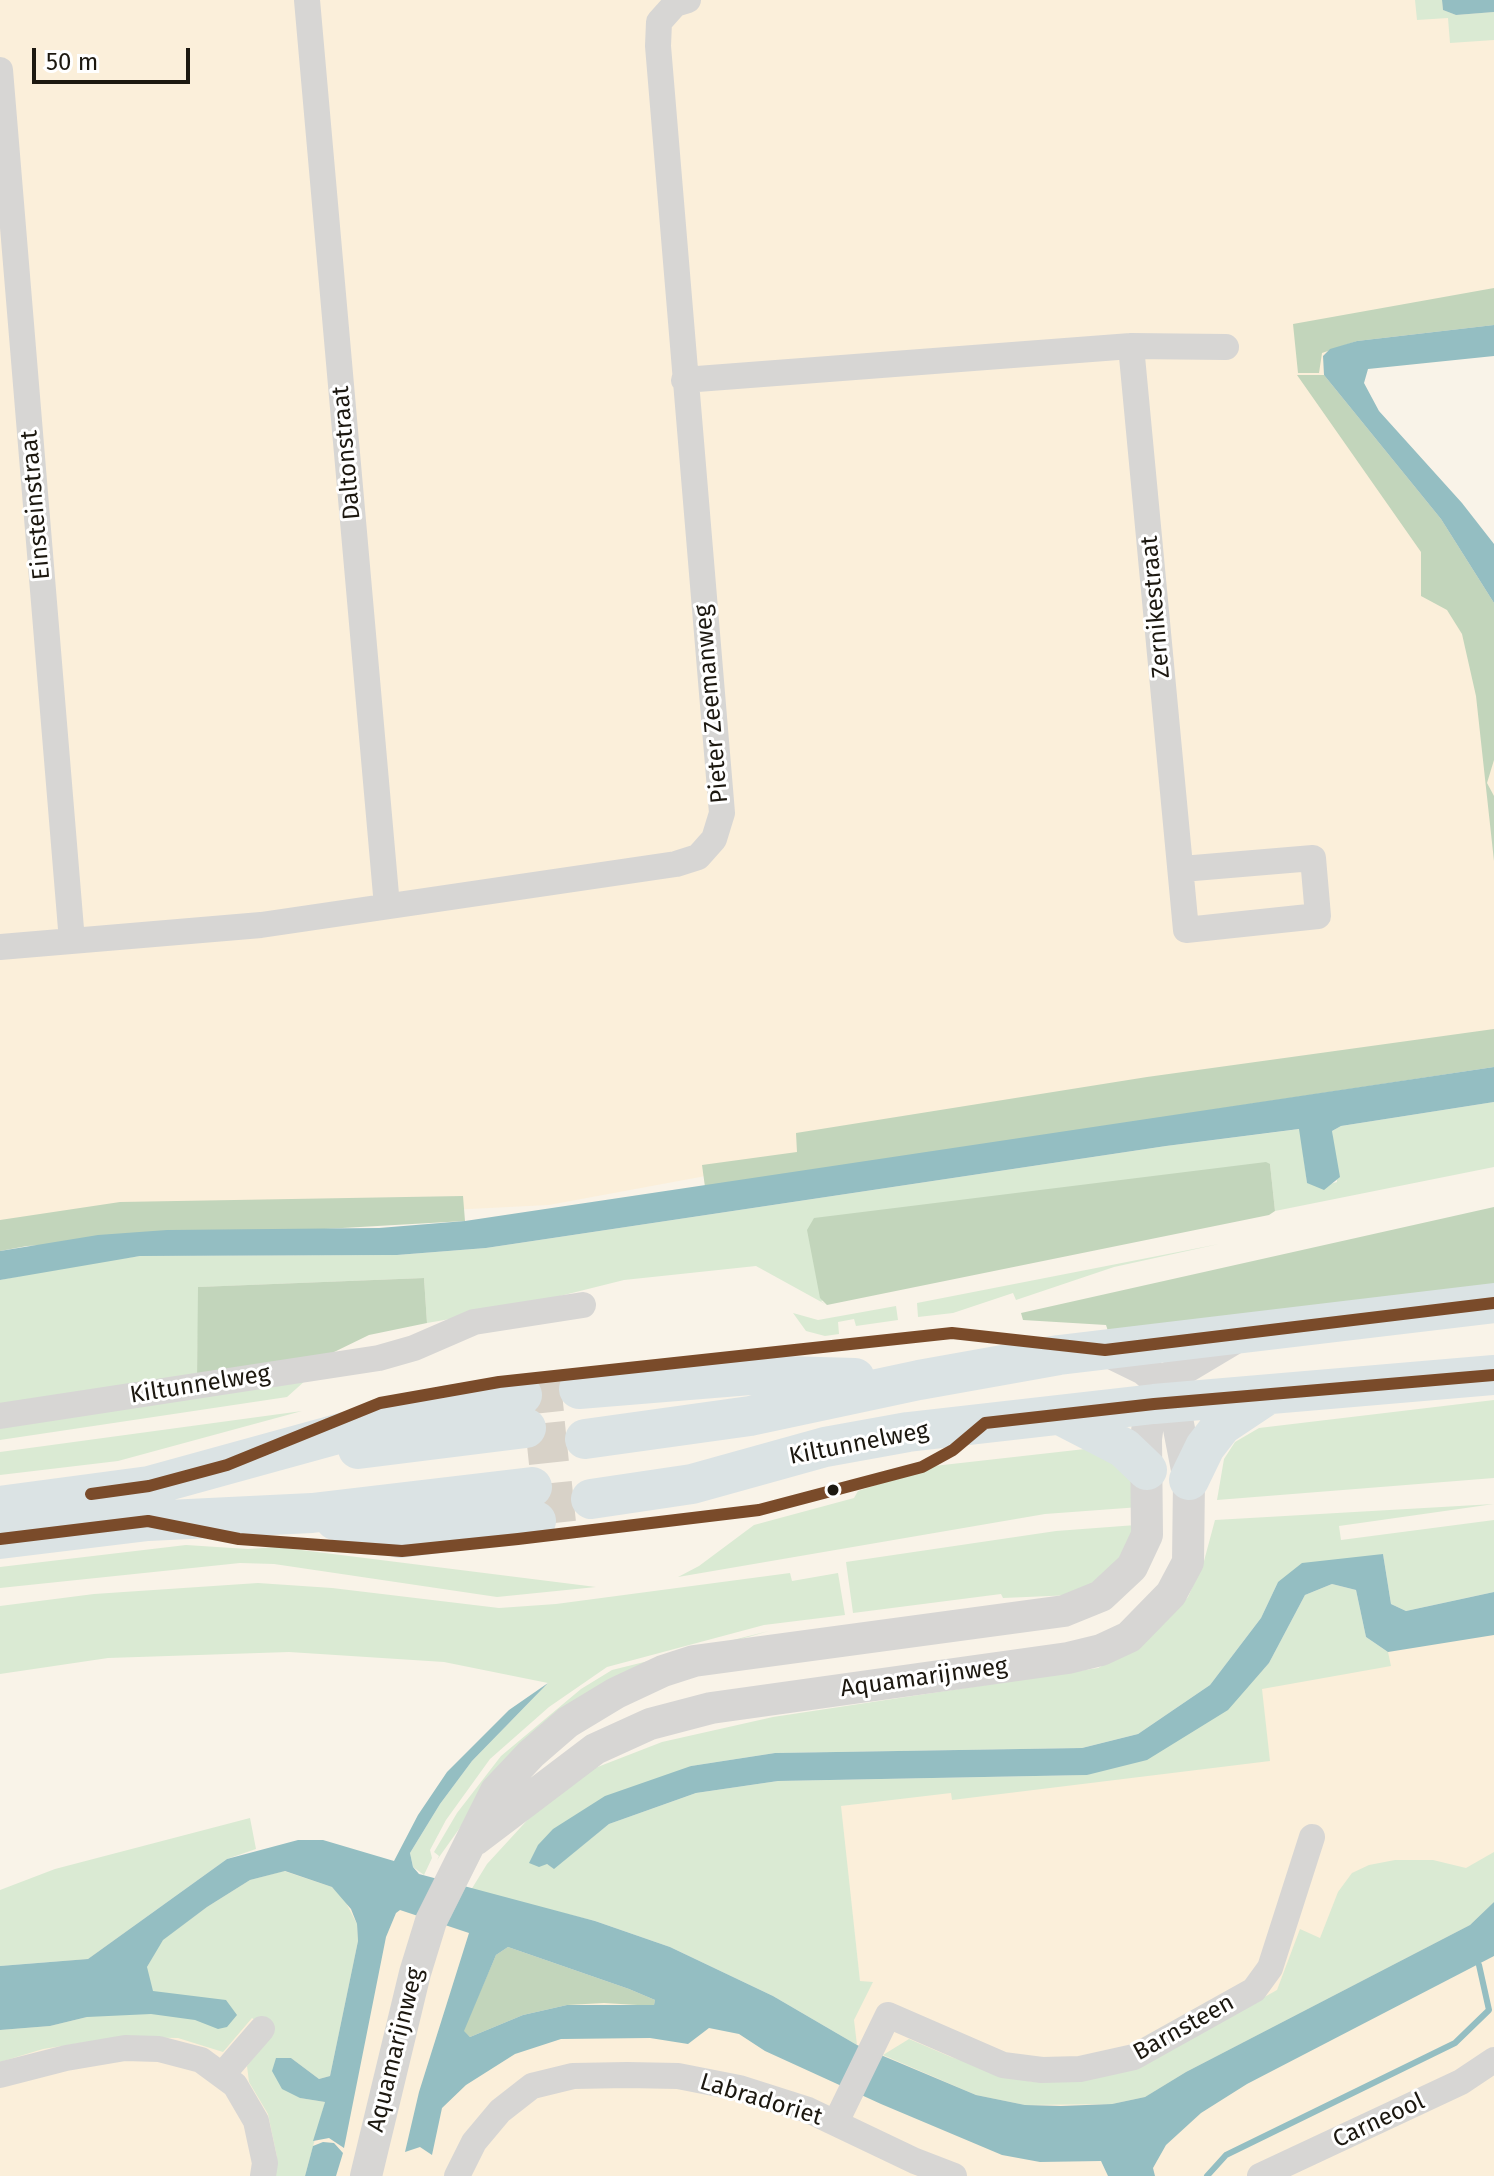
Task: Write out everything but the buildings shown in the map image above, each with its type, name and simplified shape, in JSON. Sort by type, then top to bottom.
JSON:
[{"type":"main road","name":"Kiltunnelweg","points":[[1494,1303],[1105,1350],[919,1380],[586,1451],[692,1484],[860,1440],[1060,1415],[1165,1397],[1272,1394],[1494,1375]]},
{"type":"main road","points":[[1189,1480],[1205,1447],[1222,1425],[1272,1394]]},
{"type":"main road","points":[[0,1506],[149,1486],[448,1405],[529,1458],[312,1513],[148,1521],[0,1539]]},
{"type":"main road","points":[[1060,1415],[1124,1448],[1147,1470]]},
{"type":"street","name":"Daltonstraat","points":[[307,0],[387,906]]},
{"type":"street","name":"Pieter Zeemanweg","points":[[0,947],[261,925],[676,864],[698,857],[714,839],[722,813],[658,46],[659,22],[675,4],[688,0]]},
{"type":"street","name":"Einsteinstraat","points":[[0,70],[72,941]]},
{"type":"street","points":[[684,380],[1131,346],[1226,347]]},
{"type":"street","name":"Zernikestraat","points":[[1131,346],[1186,930],[1318,916],[1313,858],[1182,869]]},
{"type":"street","name":"Kiltunnelweg","points":[[0,1416],[379,1358],[414,1348],[474,1322],[583,1305]]},
{"type":"street","points":[[1105,1350],[1144,1369],[1165,1397],[1184,1367],[1247,1331]]},
{"type":"street","name":"Aquamarijnweg","points":[[366,2176],[426,1936],[496,1791],[546,1740],[593,1706],[663,1671],[749,1652],[1064,1611],[1101,1596],[1132,1567],[1147,1535],[1146,1439],[1165,1397]]},
{"type":"street","name":"Aquamarijnweg","points":[[475,1840],[595,1749],[670,1718],[755,1701],[1068,1658],[1117,1644],[1151,1617],[1181,1577],[1190,1551],[1189,1480],[1165,1397]]},
{"type":"street","name":"Barnsteen","points":[[839,2116],[888,2015],[1003,2065],[1042,2070],[1095,2067],[1134,2057],[1254,1990],[1263,1981],[1312,1837]]},
{"type":"street","points":[[222,2075],[262,2029]]},
{"type":"street","points":[[0,2075],[66,2058],[125,2048],[159,2049],[201,2060],[235,2085],[256,2121],[265,2163],[263,2176]]},
{"type":"street","name":"Carneool","points":[[1260,2176],[1461,2082],[1494,2060]]},
{"type":"street","name":"Labradoriet","points":[[457,2176],[474,2142],[500,2111],[532,2086],[573,2076],[678,2076],[739,2088],[839,2116],[915,2161],[954,2176]]},
{"type":"shaded area","points":[[0,0],[1494,0],[1494,350],[1348,365],[1369,413],[1494,575],[1494,1030],[549,1205],[110,1227],[0,1245]]},
{"type":"shaded area","points":[[1494,1629],[1494,2176],[0,2176],[0,1988],[284,1856],[834,2057],[872,1982],[860,1982],[840,1806],[1070,1776],[1260,1670]]},
{"type":"green space","points":[[1415,0],[1442,0],[1443,10],[1456,15],[1494,12],[1494,40],[1450,43],[1448,18],[1417,20]]},
{"type":"green space","points":[[1494,288],[1494,325],[1357,341],[1322,353],[1319,373],[1298,373],[1293,324]]},
{"type":"green space","points":[[1297,375],[1324,375],[1441,519],[1494,603],[1494,760],[1487,783],[1494,796],[1494,861],[1476,696],[1462,634],[1447,610],[1421,596],[1421,552]]},
{"type":"green space","points":[[1494,1029],[1494,1067],[705,1187],[702,1165],[797,1152],[796,1133],[1147,1077]]},
{"type":"green space","points":[[1494,1102],[1494,1167],[1275,1211],[1270,1164],[821,1301],[825,1304],[756,1266],[624,1280],[508,1309],[427,1323],[424,1278],[199,1287],[197,1377],[0,1407],[0,1280],[140,1256],[397,1255],[486,1248],[1166,1146],[1300,1129],[1307,1183],[1330,1184],[1337,1182],[1332,1131],[1341,1126]]},
{"type":"green space","points":[[1266,1162],[1270,1164],[1275,1211],[1269,1215],[827,1305],[820,1298],[807,1230],[814,1218]]},
{"type":"green space","points":[[463,1196],[465,1221],[27,1246],[0,1251],[0,1220],[120,1202]]},
{"type":"green space","points":[[1494,1207],[1494,1293],[1108,1331],[1106,1325],[1023,1320],[1021,1313]]},
{"type":"green space","points":[[1219,1244],[1114,1267],[1016,1300],[1013,1293],[953,1313],[918,1317],[917,1303]]},
{"type":"green space","points":[[424,1278],[427,1323],[369,1335],[330,1354],[197,1377],[198,1287]]},
{"type":"green space","points":[[896,1306],[898,1320],[856,1326],[854,1319],[838,1322],[839,1334],[825,1336],[806,1331],[793,1313],[818,1320]]},
{"type":"green space","points":[[306,1380],[287,1397],[0,1440],[0,1427]]},
{"type":"green space","points":[[1494,1400],[1494,1478],[1217,1500],[1224,1459],[1235,1442],[1259,1428]]},
{"type":"green space","points":[[302,1411],[118,1461],[0,1475],[0,1452]]},
{"type":"green space","points":[[1094,1448],[1129,1463],[1140,1507],[1045,1514],[678,1577],[699,1566],[754,1525],[854,1498],[858,1491],[934,1466]]},
{"type":"green space","points":[[1494,1504],[1339,1526],[1341,1540],[1494,1520],[1494,1592],[1406,1611],[1391,1604],[1383,1554],[1278,1582],[1261,1618],[1210,1685],[1138,1734],[1082,1748],[775,1753],[691,1766],[547,1864],[554,1868],[609,1824],[696,1793],[778,1781],[1087,1775],[1252,1682],[1269,1663],[1305,1595],[1332,1584],[1356,1590],[1366,1637],[1388,1652],[1391,1666],[1262,1689],[1270,1761],[952,1800],[951,1793],[841,1806],[860,1981],[873,1982],[854,2020],[857,2045],[773,1996],[670,1947],[595,1921],[471,1890],[487,1864],[532,1815],[595,1768],[662,1742],[773,1717],[1098,1668],[1146,1641],[1188,1597],[1204,1561],[1215,1520]]},
{"type":"green space","points":[[1136,1525],[1125,1554],[1099,1581],[1073,1595],[1003,1598],[1001,1594],[853,1613],[846,1562],[1056,1531]]},
{"type":"green space","points":[[186,1545],[248,1549],[277,1547],[596,1587],[497,1597],[274,1564],[240,1563],[0,1588],[0,1567]]},
{"type":"green space","points":[[790,1573],[792,1581],[838,1573],[845,1615],[764,1625],[607,1667],[549,1707],[490,1759],[446,1820],[430,1850],[432,1858],[424,1875],[413,1867],[410,1853],[440,1804],[472,1761],[548,1683],[444,1662],[289,1652],[108,1658],[0,1674],[0,1606],[94,1594],[258,1583],[332,1588],[499,1608],[556,1604]]},
{"type":"green space","points":[[769,1631],[671,1659],[469,1815],[437,1860],[439,1856],[434,1852],[457,1813],[501,1756],[581,1689],[612,1670]]},
{"type":"green space","points":[[250,1818],[256,1849],[227,1859],[88,1959],[0,1966],[0,1890],[55,1869]]},
{"type":"green space","points":[[1494,1852],[1494,1902],[1470,1925],[1186,2072],[1145,2097],[1112,2104],[1025,2105],[976,2095],[883,2055],[909,2039],[951,2057],[1032,2082],[1097,2077],[1139,2067],[1277,1990],[1300,1929],[1320,1938],[1338,1892],[1352,1873],[1369,1865],[1395,1860],[1433,1860],[1466,1868]]},
{"type":"green space","points":[[284,1871],[332,1887],[344,1899],[357,1924],[358,1941],[330,2076],[319,2079],[291,2058],[300,2098],[325,2102],[305,2176],[273,2176],[277,2157],[268,2114],[249,2082],[247,2066],[273,2034],[252,2018],[223,2052],[178,2038],[118,2037],[43,2049],[0,2062],[0,2030],[50,2026],[87,2017],[147,1967],[162,1940],[250,1880]]},
{"type":"green space","points":[[508,1947],[629,1989],[655,2000],[654,2006],[604,2003],[567,2005],[523,2015],[470,2037],[463,2031],[496,1955]]},
{"type":"water","points":[[1442,0],[1494,0],[1494,12],[1456,15],[1443,10]]},
{"type":"water","points":[[1494,325],[1494,356],[1368,369],[1364,383],[1379,411],[1462,503],[1494,544],[1494,603],[1441,519],[1324,375],[1323,356],[1330,349],[1357,341]]},
{"type":"water","points":[[1494,1067],[1494,1102],[1341,1126],[1332,1131],[1340,1177],[1324,1190],[1307,1183],[1299,1129],[1166,1146],[486,1248],[397,1255],[140,1256],[0,1280],[0,1251],[98,1235],[167,1230],[379,1228],[465,1221]]},
{"type":"water","points":[[1383,1554],[1391,1604],[1406,1611],[1494,1592],[1494,1635],[1388,1652],[1366,1637],[1356,1590],[1332,1584],[1305,1595],[1269,1663],[1228,1710],[1147,1760],[1087,1775],[778,1781],[696,1793],[609,1824],[554,1869],[547,1864],[539,1867],[529,1863],[538,1845],[553,1829],[605,1796],[691,1766],[775,1753],[1082,1748],[1138,1734],[1210,1685],[1261,1618],[1278,1582],[1302,1563]]},
{"type":"water","points":[[548,1683],[472,1761],[440,1804],[410,1853],[413,1867],[419,1874],[595,1921],[670,1947],[773,1996],[857,2045],[976,2095],[1025,2105],[1061,2106],[1112,2104],[1145,2097],[1186,2072],[1470,1925],[1494,1902],[1494,1956],[1247,2084],[1201,2113],[1166,2145],[1153,2168],[1155,2176],[1108,2176],[1101,2161],[1040,2162],[1002,2155],[765,2051],[739,2034],[709,2028],[688,2044],[650,2038],[561,2039],[515,2054],[466,2085],[442,2108],[432,2155],[420,2147],[405,2152],[419,2092],[469,1933],[400,1910],[386,1937],[344,2148],[329,2138],[313,2141],[325,2102],[300,2098],[282,2089],[272,2071],[276,2058],[291,2058],[319,2079],[330,2076],[358,1941],[357,1924],[351,1909],[332,1887],[285,1871],[250,1880],[207,1907],[163,1940],[147,1967],[153,1991],[226,2000],[237,2015],[227,2027],[218,2029],[195,2020],[151,2014],[87,2017],[50,2026],[0,2030],[0,1966],[88,1959],[227,1859],[298,1840],[323,1840],[394,1861],[418,1815],[447,1772],[509,1710]],"holes":[[[508,1947],[655,2000],[654,2005],[567,2005],[523,2015],[470,2037],[464,2031],[496,1955]]]},
{"type":"water","points":[[323,2142],[334,2143],[343,2153],[336,2176],[305,2176],[313,2146]]},
{"type":"waterway","points":[[1207,2176],[1226,2155],[1455,2043],[1489,2010],[1479,1965]]},
{"type":"tunnel","points":[[522,1395],[579,1389]]},
{"type":"tunnel","points":[[527,1445],[585,1439]]},
{"type":"tunnel","points":[[534,1505],[591,1499]]},
{"type":"transit line","points":[[91,1494],[149,1486],[227,1465],[380,1403],[499,1382],[952,1333],[1105,1350],[1494,1303]]},
{"type":"transit line","points":[[0,1539],[148,1521],[239,1539],[402,1551],[518,1539],[759,1510],[922,1467],[953,1450],[985,1423],[1154,1404],[1494,1375]]}]
